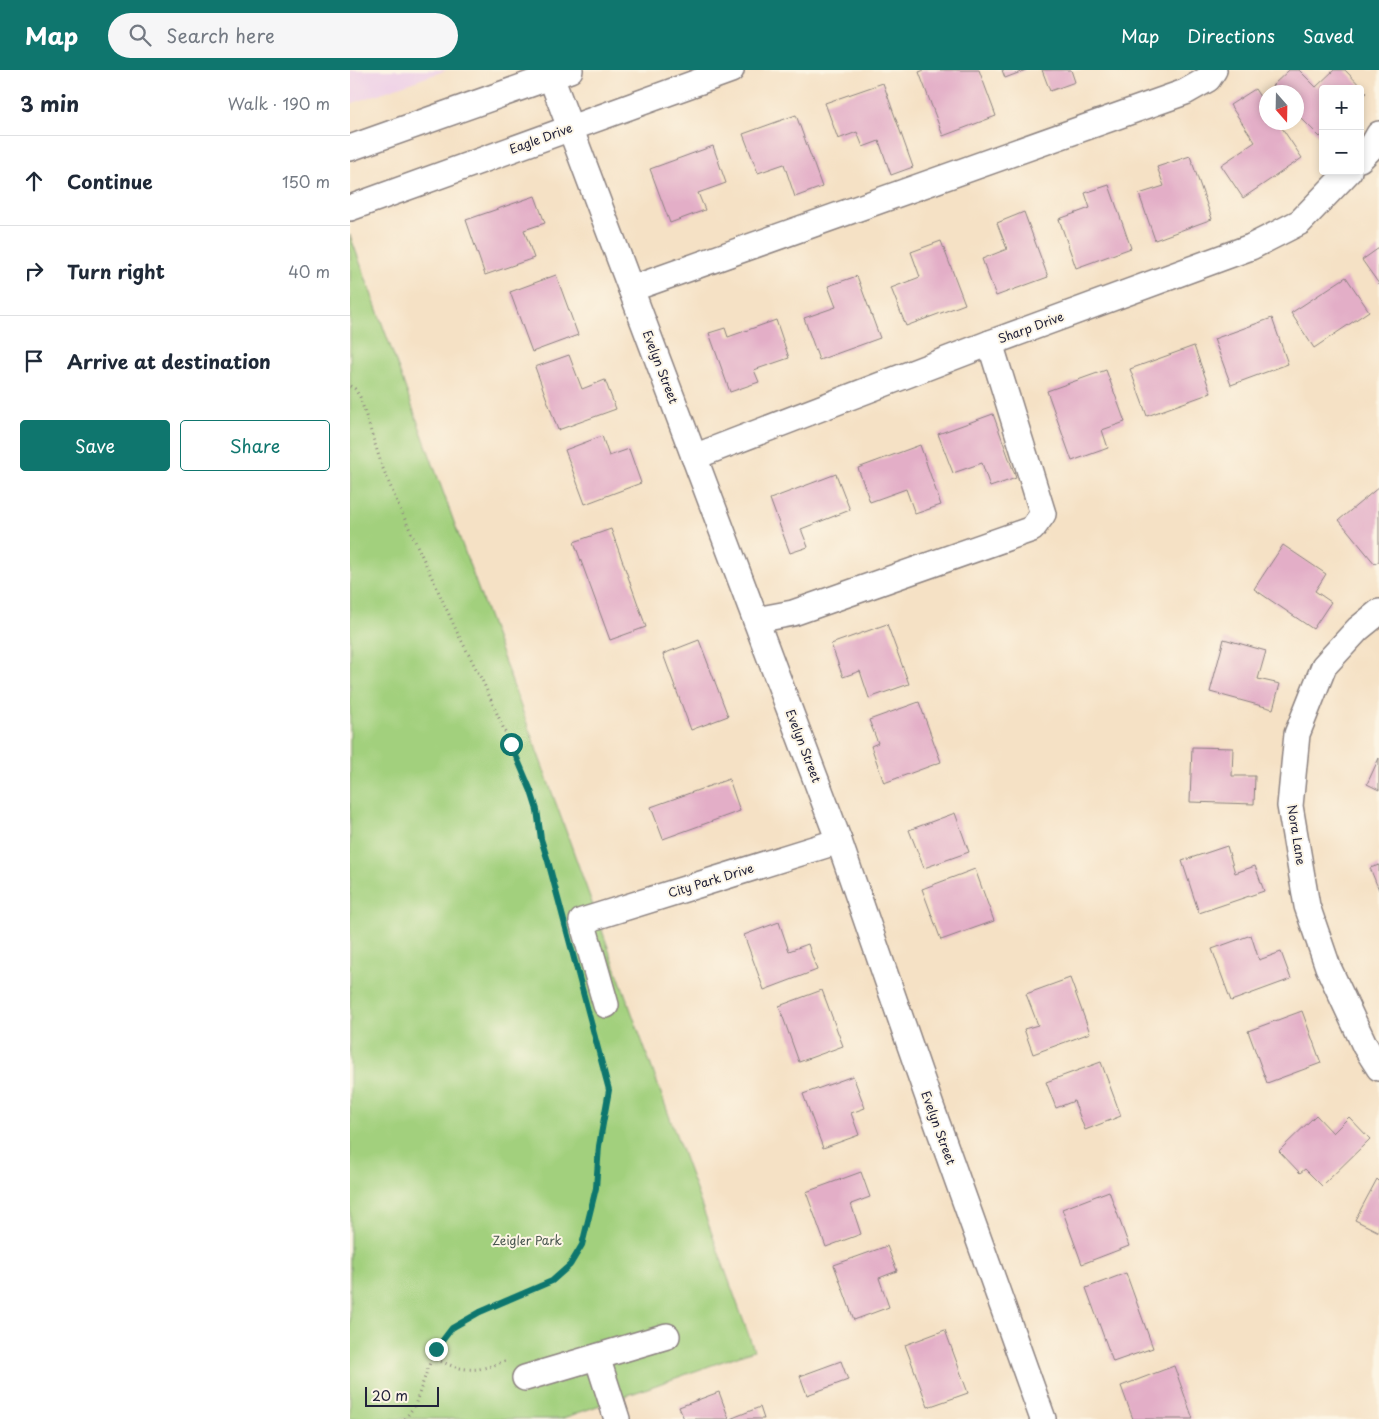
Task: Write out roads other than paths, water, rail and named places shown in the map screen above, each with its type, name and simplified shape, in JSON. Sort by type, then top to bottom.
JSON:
[{"type":"street","name":"Eagle Drive","points":[[350,208],[731,70]]},
{"type":"street","points":[[631,289],[1185,92],[1208,79],[1214,70]]},
{"type":"street","name":"Evelyn Street","points":[[561,74],[570,128],[840,841],[932,1109],[1043,1419]]},
{"type":"street","points":[[350,148],[561,74]]},
{"type":"street","points":[[1364,155],[1371,148],[1379,134]]},
{"type":"street","name":"Sharp Drive","points":[[694,457],[990,342],[1251,247],[1300,222],[1345,175]]},
{"type":"street","points":[[756,620],[793,613],[1032,529],[1043,514],[990,342]]},
{"type":"street","name":"Nora Lane","points":[[1379,612],[1358,629],[1324,666],[1296,734],[1290,806],[1308,906],[1328,967],[1365,1046],[1379,1068]]},
{"type":"street","name":"City Park Drive","points":[[599,1014],[572,915],[840,841]]},
{"type":"street","points":[[525,1378],[667,1336]]},
{"type":"street","points":[[596,1357],[613,1408]]},
{"type":"park label","name":"Zeigler Park","points":[[527,1241]]}]
